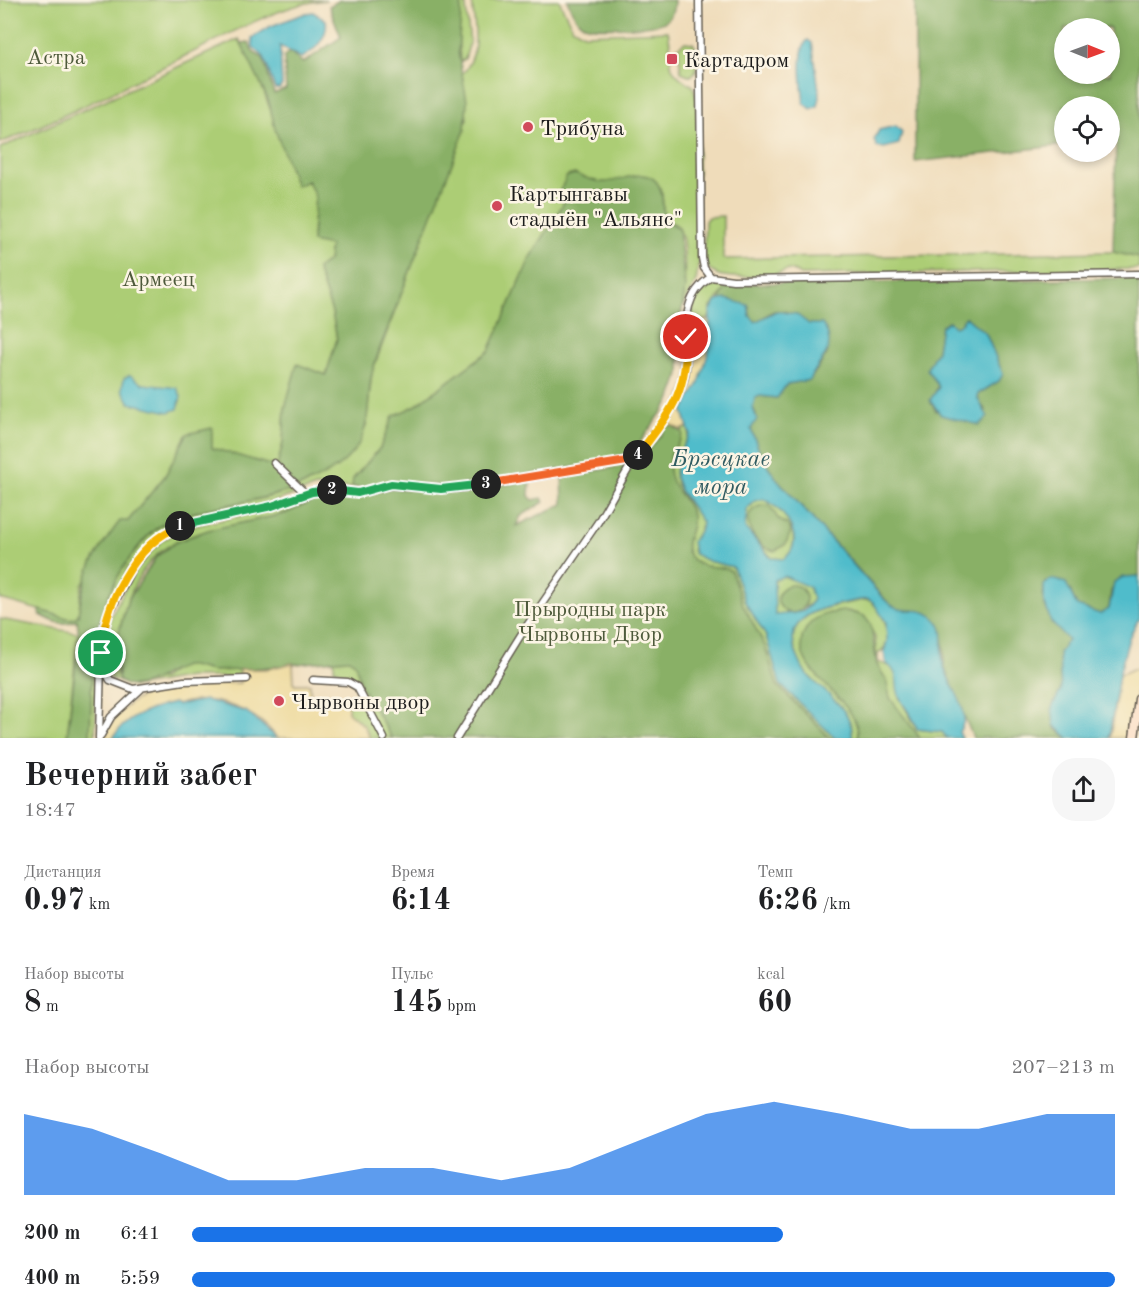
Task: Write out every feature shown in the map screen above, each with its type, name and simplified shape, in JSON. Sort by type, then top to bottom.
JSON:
[{"type":"street","points":[[699,0],[702,258],[704,268],[711,277],[733,280],[1139,274]]},
{"type":"street","points":[[457,738],[522,633],[598,522],[633,460],[663,420],[680,391],[686,365],[687,312],[695,291],[711,277]]},
{"type":"street","points":[[99,738],[103,632],[114,600],[132,568],[162,535],[185,524],[272,506],[306,494],[328,490],[358,493],[391,484],[451,489],[633,460]]},
{"type":"street","points":[[274,463],[306,494]]},
{"type":"street","points":[[101,662],[106,675],[115,684],[142,689],[190,680],[247,679]]},
{"type":"street","points":[[313,680],[348,682],[357,687],[384,738]]},
{"type":"street","points":[[99,738],[111,717],[142,689]]},
{"type":"street","points":[[1134,738],[1139,699]]},
{"type":"green space","name":"Астра","points":[[0,0],[327,0],[310,2],[258,20],[73,111],[0,143]]},
{"type":"green space","points":[[340,0],[462,0],[458,52],[467,101],[465,130],[380,348],[371,378],[363,435],[346,460],[317,479],[274,495],[181,516],[162,524],[148,536],[118,577],[100,620],[91,689],[90,738],[67,738],[79,637],[77,620],[58,623],[39,614],[40,610],[70,619],[78,616],[87,575],[96,555],[120,521],[128,521],[165,476],[187,434],[212,428],[212,448],[277,467],[283,443],[285,408],[297,364],[326,375],[337,339],[332,312],[317,269],[328,261],[330,246],[312,242],[315,196],[308,181],[296,186],[275,129],[269,102],[241,43],[249,42],[253,52],[263,58],[274,94],[286,89],[284,56],[290,52],[303,63],[341,37],[329,6]]},
{"type":"green space","points":[[462,0],[465,0],[470,42],[465,59],[460,62],[458,30]]},
{"type":"green space","name":"Картынгавы стадыён \"Альянс\"","points":[[472,0],[559,0],[572,27],[584,34],[668,31],[672,68],[676,74],[693,86],[697,99],[699,262],[696,281],[682,309],[684,256],[682,235],[678,226],[664,218],[662,194],[567,199],[530,259],[489,351],[415,406],[393,417],[380,448],[353,479],[355,488],[316,487],[272,502],[183,521],[166,529],[149,543],[128,568],[103,618],[98,644],[95,738],[90,738],[93,665],[100,620],[118,576],[142,542],[160,527],[182,516],[289,491],[322,476],[366,426],[372,372],[467,120],[462,74],[472,58],[474,48]]},
{"type":"green space","points":[[567,0],[674,0],[673,12],[666,21],[638,27],[610,28],[582,24]]},
{"type":"green space","points":[[915,0],[1139,0],[1139,258],[1113,252],[1115,162],[1120,162],[1120,96],[1054,96],[1054,146],[915,162]]},
{"type":"green space","name":"Армеец","points":[[239,39],[257,74],[296,186],[308,180],[315,196],[312,242],[330,245],[328,261],[317,269],[332,312],[337,339],[326,375],[297,365],[285,408],[283,443],[277,468],[212,448],[187,434],[165,476],[128,521],[82,585],[78,616],[70,619],[0,599],[0,148]]},
{"type":"green space","points":[[685,42],[693,43],[697,50],[696,71],[691,76],[681,72],[678,47]]},
{"type":"green space","points":[[575,174],[601,182],[639,175],[653,178],[661,193],[665,220],[679,228],[685,288],[680,323],[680,373],[670,401],[636,448],[621,458],[469,484],[445,486],[390,481],[364,488],[352,487],[353,479],[380,448],[393,416],[415,406],[489,351],[530,259],[566,199],[558,195],[567,176]]},
{"type":"green space","points":[[723,216],[723,259],[1113,252],[1139,258],[1139,269],[800,275],[788,270],[767,277],[724,276],[708,268],[704,253],[705,221],[708,217]]},
{"type":"green space","points":[[1139,278],[1139,576],[1118,580],[1111,591],[1109,609],[1100,614],[1077,606],[1070,590],[1046,582],[1044,590],[1045,606],[1068,640],[1059,653],[1061,690],[1054,703],[1055,728],[1069,738],[973,738],[944,666],[944,647],[936,620],[919,612],[896,609],[891,606],[776,478],[761,456],[751,429],[756,414],[753,408],[755,398],[760,396],[777,398],[787,384],[810,380],[827,354],[826,330],[821,325],[806,323],[782,311],[772,312],[756,322],[750,316],[749,306],[720,300],[725,289],[735,284]],"holes":[[[966,317],[986,334],[1003,374],[999,381],[978,394],[979,403],[986,410],[936,411],[931,403],[938,385],[928,367],[937,351],[941,326],[948,321],[954,327],[958,326]]]},
{"type":"green space","points":[[735,284],[725,290],[711,307],[709,319],[691,326],[696,297],[701,292],[714,286]]},
{"type":"green space","name":"Прыродны парк Чырвоны Двор","points":[[671,425],[683,433],[671,455],[669,466],[672,481],[690,508],[692,515],[692,527],[687,543],[688,553],[696,563],[731,571],[742,603],[765,646],[777,685],[830,738],[392,738],[362,688],[355,663],[349,659],[212,671],[185,666],[143,685],[134,686],[125,685],[118,679],[117,639],[128,600],[156,557],[176,542],[208,530],[284,514],[325,496],[358,497],[390,488],[448,492],[530,481],[529,496],[533,500],[542,498],[544,502],[521,516],[516,526],[563,504],[562,476],[635,464],[661,435],[665,427]]},
{"type":"green space","points":[[688,427],[688,438],[677,463],[675,477],[679,489],[702,522],[692,551],[708,561],[733,567],[745,602],[766,636],[780,684],[835,738],[830,738],[777,685],[765,646],[742,603],[731,571],[701,565],[688,554],[687,543],[692,516],[689,507],[669,477],[668,468],[669,458],[680,434]]},
{"type":"green space","points":[[316,495],[330,495],[281,514],[212,530],[176,542],[148,565],[128,599],[118,638],[117,675],[162,679],[177,668],[188,665],[214,671],[240,669],[240,677],[190,677],[134,687],[110,678],[105,654],[111,616],[135,570],[162,540],[193,526],[280,508]]},
{"type":"green space","points":[[759,499],[775,506],[782,513],[792,531],[791,551],[784,559],[772,558],[745,528],[747,509]]},
{"type":"green space","points":[[770,506],[779,520],[787,524],[791,531],[786,544],[775,551],[760,543],[750,529],[748,521],[755,508]]},
{"type":"green space","points":[[778,576],[789,577],[804,583],[814,595],[812,603],[791,615],[774,615],[773,584]]},
{"type":"green space","points":[[792,585],[802,589],[806,599],[802,609],[792,613],[782,609],[778,599],[782,589]]},
{"type":"green space","points":[[865,600],[871,601],[880,613],[888,635],[884,649],[878,654],[878,662],[892,667],[898,678],[899,697],[917,729],[942,732],[947,738],[920,738],[892,702],[877,665],[875,637],[864,616],[847,611],[825,614],[805,658],[811,668],[853,715],[858,738],[852,738],[852,728],[843,709],[812,680],[803,668],[793,638],[796,627],[804,618],[827,608]]},
{"type":"green space","points":[[847,611],[864,616],[871,625],[877,665],[886,679],[890,698],[920,738],[858,738],[856,723],[848,710],[813,671],[804,657],[801,644],[810,624],[824,615]]},
{"type":"green space","points":[[0,619],[78,633],[67,738],[0,738]]},
{"type":"green space","points":[[349,659],[355,663],[365,693],[392,738],[370,738],[364,726],[348,712],[348,700],[362,700],[353,680],[334,669],[334,660]]},
{"type":"sand","points":[[709,319],[711,336],[707,362],[698,386],[683,411],[688,427],[681,430],[671,425],[665,426],[680,400],[687,379],[691,326]]},
{"type":"sand","name":"Чырвоны двор","points":[[293,663],[294,684],[310,684],[310,700],[348,700],[348,712],[364,726],[370,738],[277,738],[268,728],[245,711],[218,702],[190,701],[148,711],[131,719],[113,738],[104,738],[114,719],[128,705],[144,696],[181,685],[240,683],[240,669],[267,669]]},
{"type":"sand","points":[[1133,669],[1139,670],[1131,738],[1110,738],[1119,675]]},
{"type":"water","points":[[313,12],[326,20],[323,37],[316,47],[301,58],[280,46],[282,85],[279,89],[275,89],[264,57],[253,47],[252,38],[271,26]]},
{"type":"water","points":[[808,40],[812,43],[820,97],[818,106],[811,109],[804,103],[801,79],[802,51]]},
{"type":"water","points":[[896,126],[902,132],[899,144],[884,148],[877,147],[874,140],[879,130]]},
{"type":"water","name":"Брэсцкае мора","points":[[726,299],[748,305],[750,316],[755,322],[776,311],[796,314],[809,324],[822,324],[829,340],[828,348],[810,380],[787,384],[777,398],[760,396],[755,398],[753,408],[757,419],[751,429],[761,456],[776,478],[882,597],[896,608],[925,612],[941,626],[943,663],[963,712],[964,721],[959,732],[962,738],[947,738],[942,732],[917,729],[899,695],[896,676],[886,663],[884,652],[887,641],[886,622],[873,602],[867,599],[842,603],[815,612],[796,627],[793,639],[796,653],[805,671],[836,702],[848,718],[852,728],[852,738],[835,738],[780,684],[766,636],[745,602],[733,567],[708,561],[694,554],[692,541],[701,529],[702,522],[680,490],[675,477],[677,457],[690,434],[683,411],[699,383],[709,350],[710,311],[717,301]],"holes":[[[763,499],[779,510],[790,525],[794,543],[784,559],[771,558],[745,528],[747,509],[755,501]],[[784,576],[809,587],[813,599],[802,611],[775,615],[774,580]]]},
{"type":"water","points":[[966,317],[986,334],[1003,374],[999,381],[978,394],[978,399],[988,417],[979,425],[941,415],[930,400],[939,387],[927,369],[937,351],[941,326],[949,321],[954,327],[958,326]]},
{"type":"water","points":[[130,375],[143,384],[177,388],[181,396],[178,409],[169,412],[130,403],[122,389],[124,378]]},
{"type":"water","points":[[1139,576],[1139,618],[1129,638],[1119,675],[1109,738],[1069,738],[1054,725],[1052,707],[1061,690],[1059,653],[1068,640],[1051,622],[1044,601],[1044,585],[1051,579],[1066,583],[1077,606],[1100,614],[1109,609],[1114,582],[1123,577]]},
{"type":"water","points":[[206,700],[247,712],[277,738],[113,738],[131,719],[148,711],[174,703],[177,705]]},
{"type":"place","name":"Картадром","points":[[672,59]]},
{"type":"place","name":"Трибуна","points":[[528,127]]},
{"type":"place","name":"Картынгавы стадыён \"Альянс\"","points":[[497,206]]},
{"type":"place","name":"Чырвоны двор","points":[[279,701]]},
{"type":"route","points":[[101,653],[105,622],[124,580],[151,545],[173,528],[272,506],[316,491],[358,493],[391,484],[451,489],[633,460],[670,410],[684,382],[686,337]]}]
